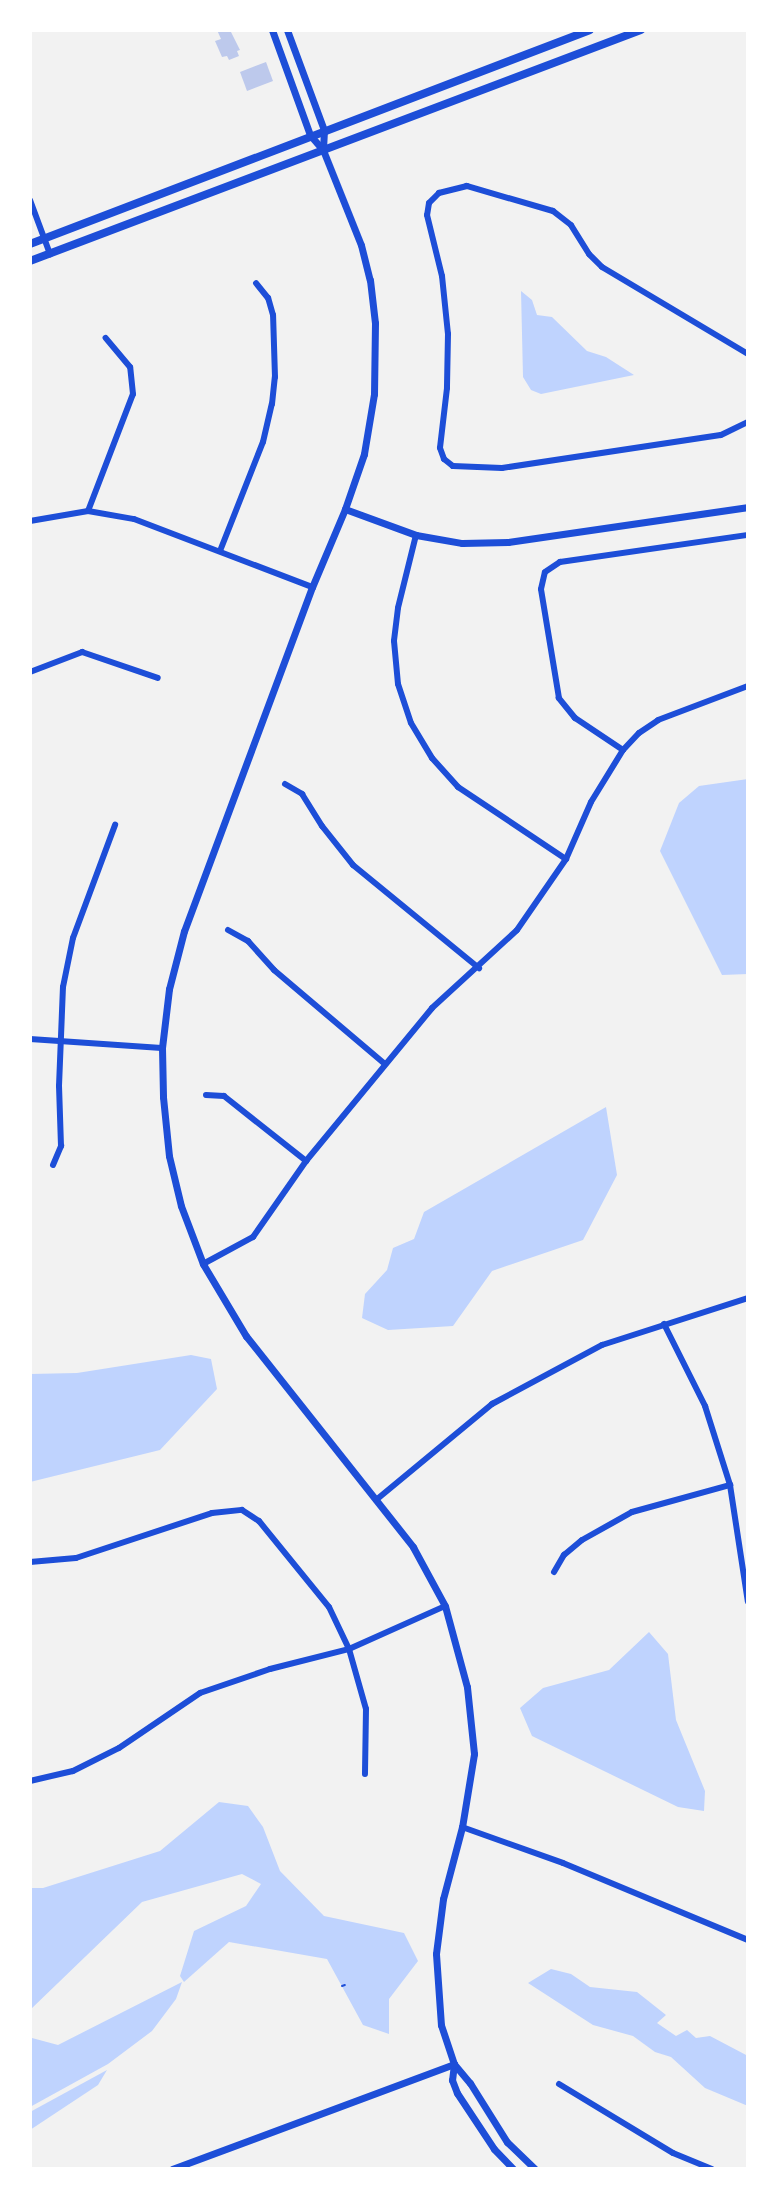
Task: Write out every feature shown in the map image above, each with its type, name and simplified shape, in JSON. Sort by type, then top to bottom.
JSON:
[{"type":"main road","points":[[30,244],[590,30]]},
{"type":"main road","points":[[30,261],[641,30]]},
{"type":"street","points":[[272,30],[310,135],[323,150],[361,245],[370,280],[375,323],[370,423],[345,509],[312,587],[184,931],[169,989],[162,1048],[169,1156],[181,1206],[203,1264],[246,1336],[413,1547],[445,1606],[467,1687],[474,1754],[462,1827],[443,1899],[436,1954],[441,2025],[454,2064],[470,2083],[507,2142],[535,2169]]},
{"type":"street","points":[[287,30],[324,130],[323,150]]},
{"type":"street","points":[[748,354],[602,267],[589,254],[571,225],[553,211],[467,186],[439,193],[429,203],[427,215],[442,276],[448,334],[447,388],[440,448],[444,459],[453,466],[502,468],[580,457],[721,435],[748,422]]},
{"type":"street","points":[[30,200],[50,254]]},
{"type":"street","points":[[220,551],[263,442],[272,404],[275,365],[273,315],[268,298],[256,283]]},
{"type":"street","points":[[88,511],[133,394],[130,367],[106,338]]},
{"type":"street","points":[[345,509],[416,535],[462,543],[508,542],[748,507]]},
{"type":"street","points":[[30,521],[88,511],[134,519],[312,587]]},
{"type":"street","points":[[416,535],[398,608],[394,641],[398,684],[411,723],[432,758],[458,787],[566,859]]},
{"type":"street","points":[[623,750],[575,718],[559,698],[541,589],[545,572],[560,562],[748,535]]},
{"type":"street","points":[[30,672],[82,652],[158,678]]},
{"type":"street","points":[[203,1264],[253,1237],[306,1161],[432,1008],[517,930],[566,859],[591,802],[623,750],[639,733],[658,720],[748,686]]},
{"type":"street","points":[[285,784],[302,794],[322,826],[353,865],[479,968]]},
{"type":"street","points":[[53,1165],[61,1146],[59,1039],[63,987],[73,938],[115,825]]},
{"type":"street","points":[[228,930],[248,941],[274,970],[385,1064]]},
{"type":"street","points":[[30,1039],[162,1048]]},
{"type":"street","points":[[206,1095],[224,1096],[306,1161]]},
{"type":"street","points":[[376,1500],[492,1404],[602,1345],[748,1298]]},
{"type":"street","points":[[664,1324],[705,1406],[730,1485],[748,1602]]},
{"type":"street","points":[[554,1572],[564,1555],[582,1540],[632,1512],[730,1485]]},
{"type":"street","points":[[30,1562],[76,1558],[212,1513],[242,1510],[259,1521],[329,1607],[349,1649],[366,1709],[365,1774]]},
{"type":"street","points":[[30,1781],[73,1771],[119,1748],[200,1693],[270,1669],[349,1649],[445,1606]]},
{"type":"street","points":[[462,1827],[563,1863],[748,1940]]},
{"type":"street","points":[[172,2169],[454,2064]]},
{"type":"street","points":[[454,2064],[452,2080],[457,2093],[489,2142],[513,2169]]},
{"type":"street","points":[[559,2084],[673,2153],[712,2169]]},
{"type":"water","points":[[521,291],[532,300],[537,315],[552,317],[587,351],[606,357],[634,375],[541,394],[531,390],[523,377]]},
{"type":"water","points":[[748,779],[748,974],[722,975],[660,851],[679,803],[699,786]]},
{"type":"water","points":[[606,1107],[617,1175],[583,1240],[492,1271],[453,1326],[388,1330],[362,1318],[365,1294],[387,1270],[393,1248],[414,1239],[424,1212]]},
{"type":"water","points":[[191,1355],[211,1359],[217,1389],[160,1450],[30,1482],[30,1374],[77,1373]]},
{"type":"water","points":[[649,1632],[668,1654],[676,1720],[705,1791],[704,1811],[678,1807],[532,1736],[520,1708],[543,1688],[609,1670]]},
{"type":"water","points":[[219,1802],[248,1806],[263,1827],[280,1871],[324,1916],[404,1933],[418,1961],[389,1999],[389,2034],[363,2025],[327,1959],[229,1942],[184,1982],[180,1976],[194,1931],[246,1906],[261,1884],[242,1874],[142,1902],[30,2010],[30,1888],[43,1888],[160,1851]]},
{"type":"water","points":[[551,1969],[571,1974],[590,1987],[637,1992],[666,2015],[657,2023],[676,2036],[687,2030],[696,2038],[710,2036],[748,2056],[748,2106],[705,2088],[671,2057],[655,2052],[633,2036],[593,2025],[528,1983]]},
{"type":"water","points":[[182,1982],[176,1999],[152,2031],[108,2064],[30,2107],[30,2012],[32,2038],[58,2045]]},
{"type":"water","points":[[107,2070],[98,2085],[30,2130],[30,2112]]},
{"type":"building","points":[[217,30],[230,30],[240,50],[237,51],[239,56],[229,60],[227,56],[222,57],[215,41],[221,39]]},
{"type":"building","points":[[266,62],[273,81],[247,91],[240,72]]}]
